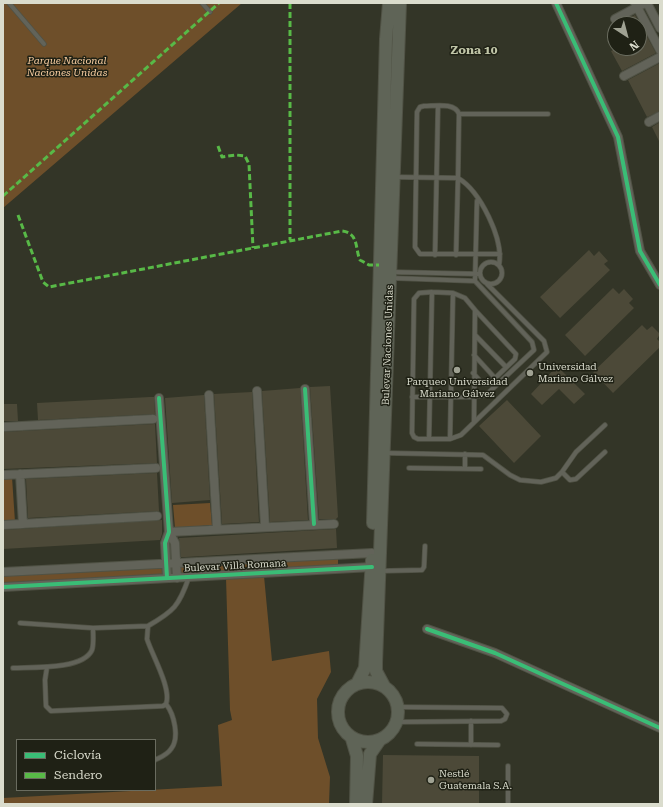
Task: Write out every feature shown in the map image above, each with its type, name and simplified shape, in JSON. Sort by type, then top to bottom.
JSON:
[{"type":"main road","name":"Bulevar Naciones Unidas","points":[[384,686],[376,667],[376,569],[372,553],[386,39],[389,3]]},
{"type":"main road","points":[[393,3],[400,20]]},
{"type":"main road","name":"Bulevar Naciones Unidas","points":[[357,684],[365,668],[376,569],[384,453],[400,40],[400,3]]},
{"type":"main road","points":[[386,39],[394,35],[400,40]]},
{"type":"main road","points":[[366,804],[370,754],[379,741],[391,732],[396,722],[398,707],[391,693],[384,686],[370,682],[357,684],[341,697],[337,710],[339,723],[342,730],[352,739],[365,743],[379,741]]},
{"type":"main road","points":[[352,739],[357,756],[356,804]]},
{"type":"street","points":[[556,3],[618,137],[640,251],[660,285]]},
{"type":"street","points":[[620,16],[636,5],[646,3],[660,28]]},
{"type":"street","points":[[636,5],[660,50]]},
{"type":"street","points":[[624,76],[660,57]]},
{"type":"street","points":[[649,122],[660,116]]},
{"type":"street","points":[[305,389],[314,524]]},
{"type":"street","points":[[257,391],[265,526]]},
{"type":"street","points":[[209,395],[217,529]]},
{"type":"street","points":[[159,398],[169,532],[166,543],[167,578]]},
{"type":"street","points":[[3,427],[153,419]]},
{"type":"street","points":[[3,475],[156,468]]},
{"type":"street","points":[[20,474],[23,524]]},
{"type":"street","points":[[3,525],[158,516]]},
{"type":"street","points":[[169,532],[265,526],[334,524]]},
{"type":"street","points":[[169,532],[175,543],[177,578]]},
{"type":"street","name":"Bulevar Villa Romana","points":[[3,572],[372,553]]},
{"type":"street","name":"Bulevar Villa Romana","points":[[3,587],[376,569]]},
{"type":"street","points":[[427,630],[495,653],[660,728]]},
{"type":"lane","points":[[9,3],[44,44]]},
{"type":"lane","points":[[202,3],[210,12]]},
{"type":"lane","points":[[456,255],[458,109],[454,106],[424,106],[420,107],[417,112],[415,247],[420,254],[435,255],[456,255],[474,254],[500,254]]},
{"type":"lane","points":[[435,255],[438,178],[438,106]]},
{"type":"lane","points":[[459,114],[548,114]]},
{"type":"lane","points":[[394,177],[458,178],[469,187],[493,225],[500,254],[499,265],[502,272],[500,279],[495,284],[487,284]]},
{"type":"lane","points":[[412,397],[450,398],[486,395],[532,354],[534,347],[532,342],[475,281],[474,254],[477,200]]},
{"type":"lane","points":[[474,373],[485,385],[495,378],[515,359],[515,352],[465,298],[453,293],[419,293],[414,299],[412,397],[413,435],[418,439],[450,439],[461,435],[544,356],[547,349],[544,341],[481,279],[479,274],[480,268],[485,263],[492,262],[499,265]]},
{"type":"lane","points":[[391,275],[479,274]]},
{"type":"lane","points":[[391,275],[475,281]]},
{"type":"lane","points":[[428,439],[432,292]]},
{"type":"lane","points":[[450,439],[453,293]]},
{"type":"lane","points":[[474,422],[475,310]]},
{"type":"lane","points":[[475,335],[506,367]]},
{"type":"lane","points":[[474,354],[495,378]]},
{"type":"lane","points":[[384,453],[483,455],[510,475],[520,480],[535,483],[556,478],[576,452],[605,425]]},
{"type":"lane","points":[[562,472],[570,480],[576,479],[605,452]]},
{"type":"lane","points":[[465,454],[465,469]]},
{"type":"lane","points":[[409,468],[481,469]]},
{"type":"lane","points":[[376,569],[422,570],[424,567],[425,546]]},
{"type":"lane","points":[[20,623],[93,628],[148,626],[173,609],[184,592],[189,577]]},
{"type":"lane","points":[[148,626],[147,639],[165,688],[167,700],[166,704],[173,718],[173,746],[167,754],[156,760]]},
{"type":"lane","points":[[13,668],[47,667],[65,665],[80,661],[87,656],[93,646],[93,628]]},
{"type":"lane","points":[[47,667],[45,680],[46,706],[51,711],[163,706],[166,704]]},
{"type":"lane","points":[[396,722],[501,720],[505,718],[507,714],[502,708],[398,707]]},
{"type":"lane","points":[[471,721],[471,745]]},
{"type":"lane","points":[[417,744],[498,745]]},
{"type":"lane","points":[[508,766],[508,804]]},
{"type":"green space","name":"Parque Nacional Naciones Unidas","points":[[3,3],[242,3],[3,208]]},
{"type":"green space","points":[[12,477],[15,522],[3,523],[3,478]]},
{"type":"green space","points":[[210,503],[212,525],[175,528],[173,505]]},
{"type":"green space","points":[[338,555],[338,569],[3,587],[3,572]]},
{"type":"green space","points":[[264,576],[272,661],[329,651],[331,672],[317,699],[318,738],[330,777],[329,804],[3,804],[3,798],[156,791],[156,790],[222,786],[218,725],[232,720],[230,710],[226,578]]},
{"type":"building","points":[[647,37],[656,53],[622,71],[614,56],[647,56]]},
{"type":"building","points":[[660,63],[660,111],[647,117],[628,80]]},
{"type":"building","points":[[660,122],[660,143],[652,127]]},
{"type":"building","points":[[589,250],[594,256],[599,251],[608,261],[604,264],[610,270],[560,318],[540,297]]},
{"type":"building","points":[[613,288],[619,294],[624,289],[633,299],[629,303],[634,308],[585,356],[565,335]]},
{"type":"building","points":[[642,325],[647,330],[652,326],[660,334],[657,339],[660,342],[660,347],[613,393],[593,372]]},
{"type":"building","points":[[557,366],[585,394],[574,404],[559,389],[542,405],[531,394]]},
{"type":"building","points":[[330,386],[338,517],[336,519],[319,519],[310,387]]},
{"type":"building","points":[[300,388],[308,520],[270,522],[262,391]]},
{"type":"building","points":[[252,392],[259,522],[222,524],[214,394]]},
{"type":"building","points":[[204,395],[210,500],[172,503],[165,398]]},
{"type":"building","points":[[154,397],[155,414],[38,420],[37,403]]},
{"type":"building","points":[[507,400],[541,436],[514,463],[479,426]]},
{"type":"building","points":[[3,404],[17,404],[18,421],[3,421]]},
{"type":"building","points":[[155,424],[157,463],[3,469],[3,432]]},
{"type":"building","points":[[157,473],[159,511],[28,518],[26,479]]},
{"type":"building","points":[[162,520],[162,534],[160,540],[3,549],[3,530]]},
{"type":"building","points":[[336,529],[337,548],[181,557],[179,538]]},
{"type":"building","name":"Nestlé Guatemala S.A.","points":[[383,755],[479,756],[479,804],[382,804]]},
{"type":"marked path","points":[[3,196],[219,3]]},
{"type":"marked path","points":[[290,3],[290,240]]},
{"type":"marked path","points":[[218,146],[222,157],[236,155],[245,156],[249,164],[253,248]]},
{"type":"marked path","points":[[18,215],[43,282],[49,287],[342,231],[347,232],[354,238],[360,260],[369,265],[379,265]]},
{"type":"cycle path","points":[[556,3],[618,137],[640,251],[660,285]]},
{"type":"cycle path","points":[[305,389],[314,524]]},
{"type":"cycle path","points":[[159,398],[169,532],[165,543],[167,578]]},
{"type":"cycle path","points":[[3,587],[372,567]]},
{"type":"cycle path","points":[[427,629],[495,653],[660,728]]},
{"type":"place","name":"Parqueo Universidad Mariano Gálvez","points":[[457,370]]},
{"type":"place","name":"Universidad Mariano Gálvez","points":[[530,373]]},
{"type":"place","name":"Nestlé Guatemala S.A.","points":[[431,780]]},
{"type":"district","name":"Zona 10","points":[[474,50]]}]
